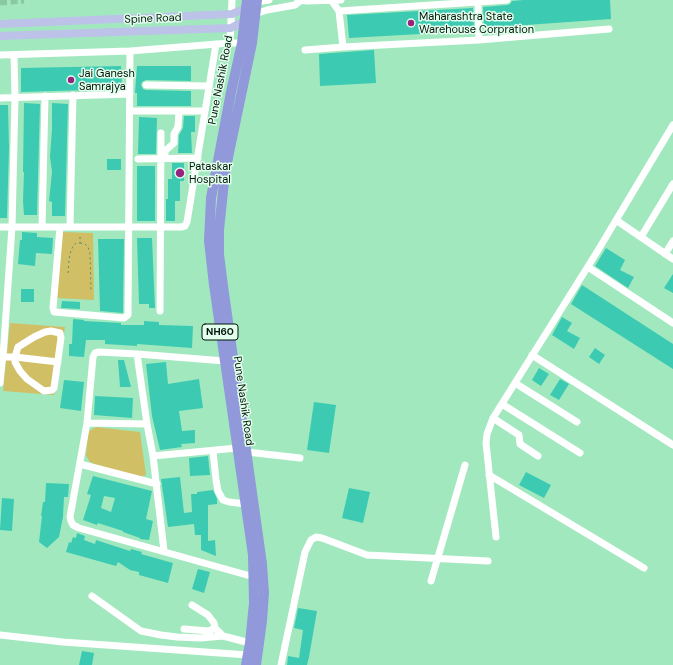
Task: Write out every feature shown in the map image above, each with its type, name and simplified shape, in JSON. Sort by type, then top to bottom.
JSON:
[{"type":"highway","name":"Pune Nashik Road","points":[[251,3],[255,14],[216,170],[211,198],[210,225],[211,262],[225,361],[262,564],[264,593],[256,665]]},
{"type":"highway","name":"Pune Nashik Road","points":[[247,660],[254,603],[253,554],[246,504],[242,450],[219,254],[219,230],[221,201],[247,43],[244,21],[251,3]]},
{"type":"main road","name":"Spine Road","points":[[0,24],[232,14],[251,3]]},
{"type":"main road","name":"Spine Road","points":[[0,36],[231,28],[255,14]]},
{"type":"street","points":[[230,43],[232,0]]},
{"type":"street","points":[[251,3],[269,0]]},
{"type":"street","name":"Spine Road","points":[[255,14],[294,5],[299,0],[341,0]]},
{"type":"street","points":[[331,0],[338,11],[343,47]]},
{"type":"street","points":[[338,11],[507,0]]},
{"type":"street","points":[[478,2],[479,40]]},
{"type":"street","points":[[305,50],[479,40],[609,29]]},
{"type":"street","points":[[0,55],[130,51],[247,43]]},
{"type":"street","points":[[0,227],[185,226],[187,222],[198,158],[216,44]]},
{"type":"street","points":[[60,227],[53,308],[54,312],[124,318],[129,312],[130,51]]},
{"type":"street","points":[[0,383],[12,227],[15,97],[14,55]]},
{"type":"street","points":[[146,85],[209,86]]},
{"type":"street","points":[[0,98],[130,94]]},
{"type":"street","points":[[70,227],[74,95]]},
{"type":"street","points":[[42,227],[45,96]]},
{"type":"street","points":[[130,111],[205,111]]},
{"type":"street","points":[[163,158],[165,151],[174,143],[174,134],[178,126],[179,111]]},
{"type":"street","points":[[496,537],[486,442],[487,434],[493,418],[588,267],[673,124]]},
{"type":"street","points":[[160,311],[160,227],[163,158],[161,134]]},
{"type":"street","points":[[138,159],[198,158]]},
{"type":"street","points":[[641,237],[673,184]]},
{"type":"street","points":[[616,220],[673,259]]},
{"type":"street","points":[[665,254],[673,241]]},
{"type":"street","points":[[588,267],[673,323]]},
{"type":"street","points":[[51,331],[60,333],[61,338],[58,362],[54,388],[52,390],[44,391],[27,378],[20,371],[15,362],[15,357],[18,347],[34,337],[51,331]]},
{"type":"street","points":[[225,361],[137,354],[95,353],[93,357],[80,464],[70,516],[74,525],[254,577]]},
{"type":"street","points":[[137,354],[146,424],[157,484],[164,551]]},
{"type":"street","points":[[532,355],[673,445]]},
{"type":"street","points":[[1,360],[15,357],[58,362]]},
{"type":"street","points":[[515,383],[578,422]]},
{"type":"street","points":[[502,404],[580,453]]},
{"type":"street","points":[[493,418],[519,435],[520,444],[538,456]]},
{"type":"street","points":[[86,424],[146,424]]},
{"type":"street","points":[[213,450],[218,491],[223,500],[246,504]]},
{"type":"street","points":[[153,456],[213,450],[242,450],[300,458]]},
{"type":"street","points":[[80,464],[157,484]]},
{"type":"street","points":[[431,581],[465,465]]},
{"type":"street","points":[[489,475],[644,568]]},
{"type":"street","points":[[281,665],[306,552],[311,540],[316,537],[367,555],[488,561]]},
{"type":"street","points":[[92,596],[141,631],[177,637],[201,638],[223,636],[250,643]]},
{"type":"street","points":[[192,605],[208,615],[214,623],[215,628],[223,636]]},
{"type":"street","points":[[184,629],[209,631],[215,628]]},
{"type":"street","points":[[0,636],[247,660]]},
{"type":"path","points":[[80,243],[81,227]]},
{"type":"path","points":[[68,273],[69,259],[73,246],[80,243],[85,244],[88,247],[90,254],[91,290]]},
{"type":"shaded area","points":[[62,232],[93,233],[94,300],[57,298]]},
{"type":"shaded area","points":[[10,323],[65,327],[54,395],[3,391]]},
{"type":"shaded area","points":[[96,427],[140,432],[146,475],[140,477],[94,464],[89,461],[86,455],[88,435],[89,431]]},
{"type":"building","points":[[610,0],[611,19],[484,28],[483,7],[507,5],[512,1]]},
{"type":"building","name":"Maharashtra State Warehouse Corpration","points":[[473,8],[474,31],[349,38],[347,15]]},
{"type":"building","points":[[374,50],[376,83],[320,86],[319,54]]},
{"type":"building","name":"Jai Ganesh Samrajya","points":[[121,66],[122,89],[21,92],[21,68]]},
{"type":"building","name":"Jai Ganesh Samrajya","points":[[137,66],[191,66],[191,81],[146,80],[142,82],[141,85],[143,89],[146,90],[191,91],[191,106],[137,106],[137,93],[135,93]]},
{"type":"building","points":[[24,103],[40,104],[37,215],[24,215]]},
{"type":"building","points":[[52,103],[68,104],[65,216],[52,216],[52,202],[49,201],[52,172],[50,157]]},
{"type":"building","points":[[0,105],[8,105],[9,148],[7,218],[0,218]]},
{"type":"building","points":[[184,116],[195,116],[195,132],[191,132],[192,153],[178,153],[179,135],[183,128]]},
{"type":"building","points":[[139,117],[157,118],[156,154],[138,154]]},
{"type":"building","points":[[107,159],[121,159],[121,170],[107,170]]},
{"type":"building","points":[[172,163],[184,163],[184,181],[180,181],[180,201],[175,201],[175,221],[166,221],[168,179],[172,179]]},
{"type":"building","points":[[137,166],[155,166],[155,221],[137,221]]},
{"type":"building","points":[[22,232],[37,233],[37,237],[53,238],[52,254],[36,253],[35,266],[18,264]]},
{"type":"building","points":[[137,238],[152,238],[155,308],[149,308],[149,304],[139,304]]},
{"type":"building","points":[[98,239],[124,239],[123,313],[100,311]]},
{"type":"building","points":[[606,248],[625,260],[620,270],[634,277],[628,288],[595,266]]},
{"type":"building","points":[[673,274],[673,293],[664,288]]},
{"type":"building","points":[[582,285],[673,344],[673,369],[571,304]]},
{"type":"building","points":[[21,289],[34,289],[34,302],[21,302]]},
{"type":"building","points":[[62,301],[80,302],[80,309],[61,308]]},
{"type":"building","points":[[562,317],[572,323],[567,331],[580,338],[574,349],[552,335]]},
{"type":"building","points":[[73,319],[121,323],[121,325],[144,325],[144,321],[159,322],[159,325],[193,326],[192,348],[137,344],[137,346],[105,344],[105,340],[86,340],[84,357],[69,356],[69,344],[72,344]]},
{"type":"building","points":[[595,348],[605,355],[599,364],[589,357]]},
{"type":"building","points":[[118,360],[124,360],[131,387],[120,387]]},
{"type":"building","points":[[166,362],[168,384],[199,379],[203,408],[179,411],[182,431],[195,430],[195,443],[181,444],[182,447],[160,450],[152,416],[146,364]]},
{"type":"building","points":[[539,368],[549,374],[541,386],[532,380]]},
{"type":"building","points":[[560,379],[569,384],[559,400],[550,395]]},
{"type":"building","points":[[64,380],[84,382],[81,411],[60,408]]},
{"type":"building","points":[[95,396],[133,398],[132,418],[94,415]]},
{"type":"building","points":[[314,402],[336,405],[329,453],[307,450]]},
{"type":"building","points":[[208,456],[210,475],[190,476],[189,458]]},
{"type":"building","points":[[526,472],[551,485],[544,498],[519,485]]},
{"type":"building","points":[[93,476],[152,491],[146,519],[153,521],[149,540],[140,539],[123,531],[83,520],[91,495],[87,494]],"holes":[[[104,496],[115,498],[111,512],[101,508]]]},
{"type":"building","points":[[180,477],[184,513],[192,512],[191,494],[213,490],[217,499],[217,504],[208,505],[208,541],[215,540],[216,556],[201,550],[201,535],[195,535],[194,524],[168,527],[161,479]]},
{"type":"building","points":[[46,483],[69,484],[68,497],[64,497],[63,517],[59,537],[47,548],[39,542],[43,502],[45,502]]},
{"type":"building","points":[[349,488],[370,492],[363,523],[342,518]]},
{"type":"building","points":[[2,498],[14,499],[12,531],[0,530]]},
{"type":"building","points":[[77,533],[85,536],[84,540],[95,544],[96,540],[130,551],[131,549],[142,552],[141,554],[173,563],[168,583],[139,575],[139,572],[130,570],[118,562],[116,566],[66,552],[69,542],[71,543],[73,537],[76,538]]},
{"type":"building","points":[[198,569],[210,572],[204,593],[192,589]]},
{"type":"building","points":[[298,608],[317,611],[309,657],[307,665],[287,665],[288,656],[299,658],[303,630],[294,628]]},
{"type":"building","points":[[82,651],[94,653],[92,665],[79,665]]},
{"type":"tunnel","points":[[0,2],[24,0]]},
{"type":"place","name":"Maharashtra State Warehouse Corpration","points":[[411,23]]},
{"type":"place","name":"Jai Ganesh Samrajya","points":[[71,80]]},
{"type":"place","name":"Pataskar Hospital","points":[[180,173]]}]
